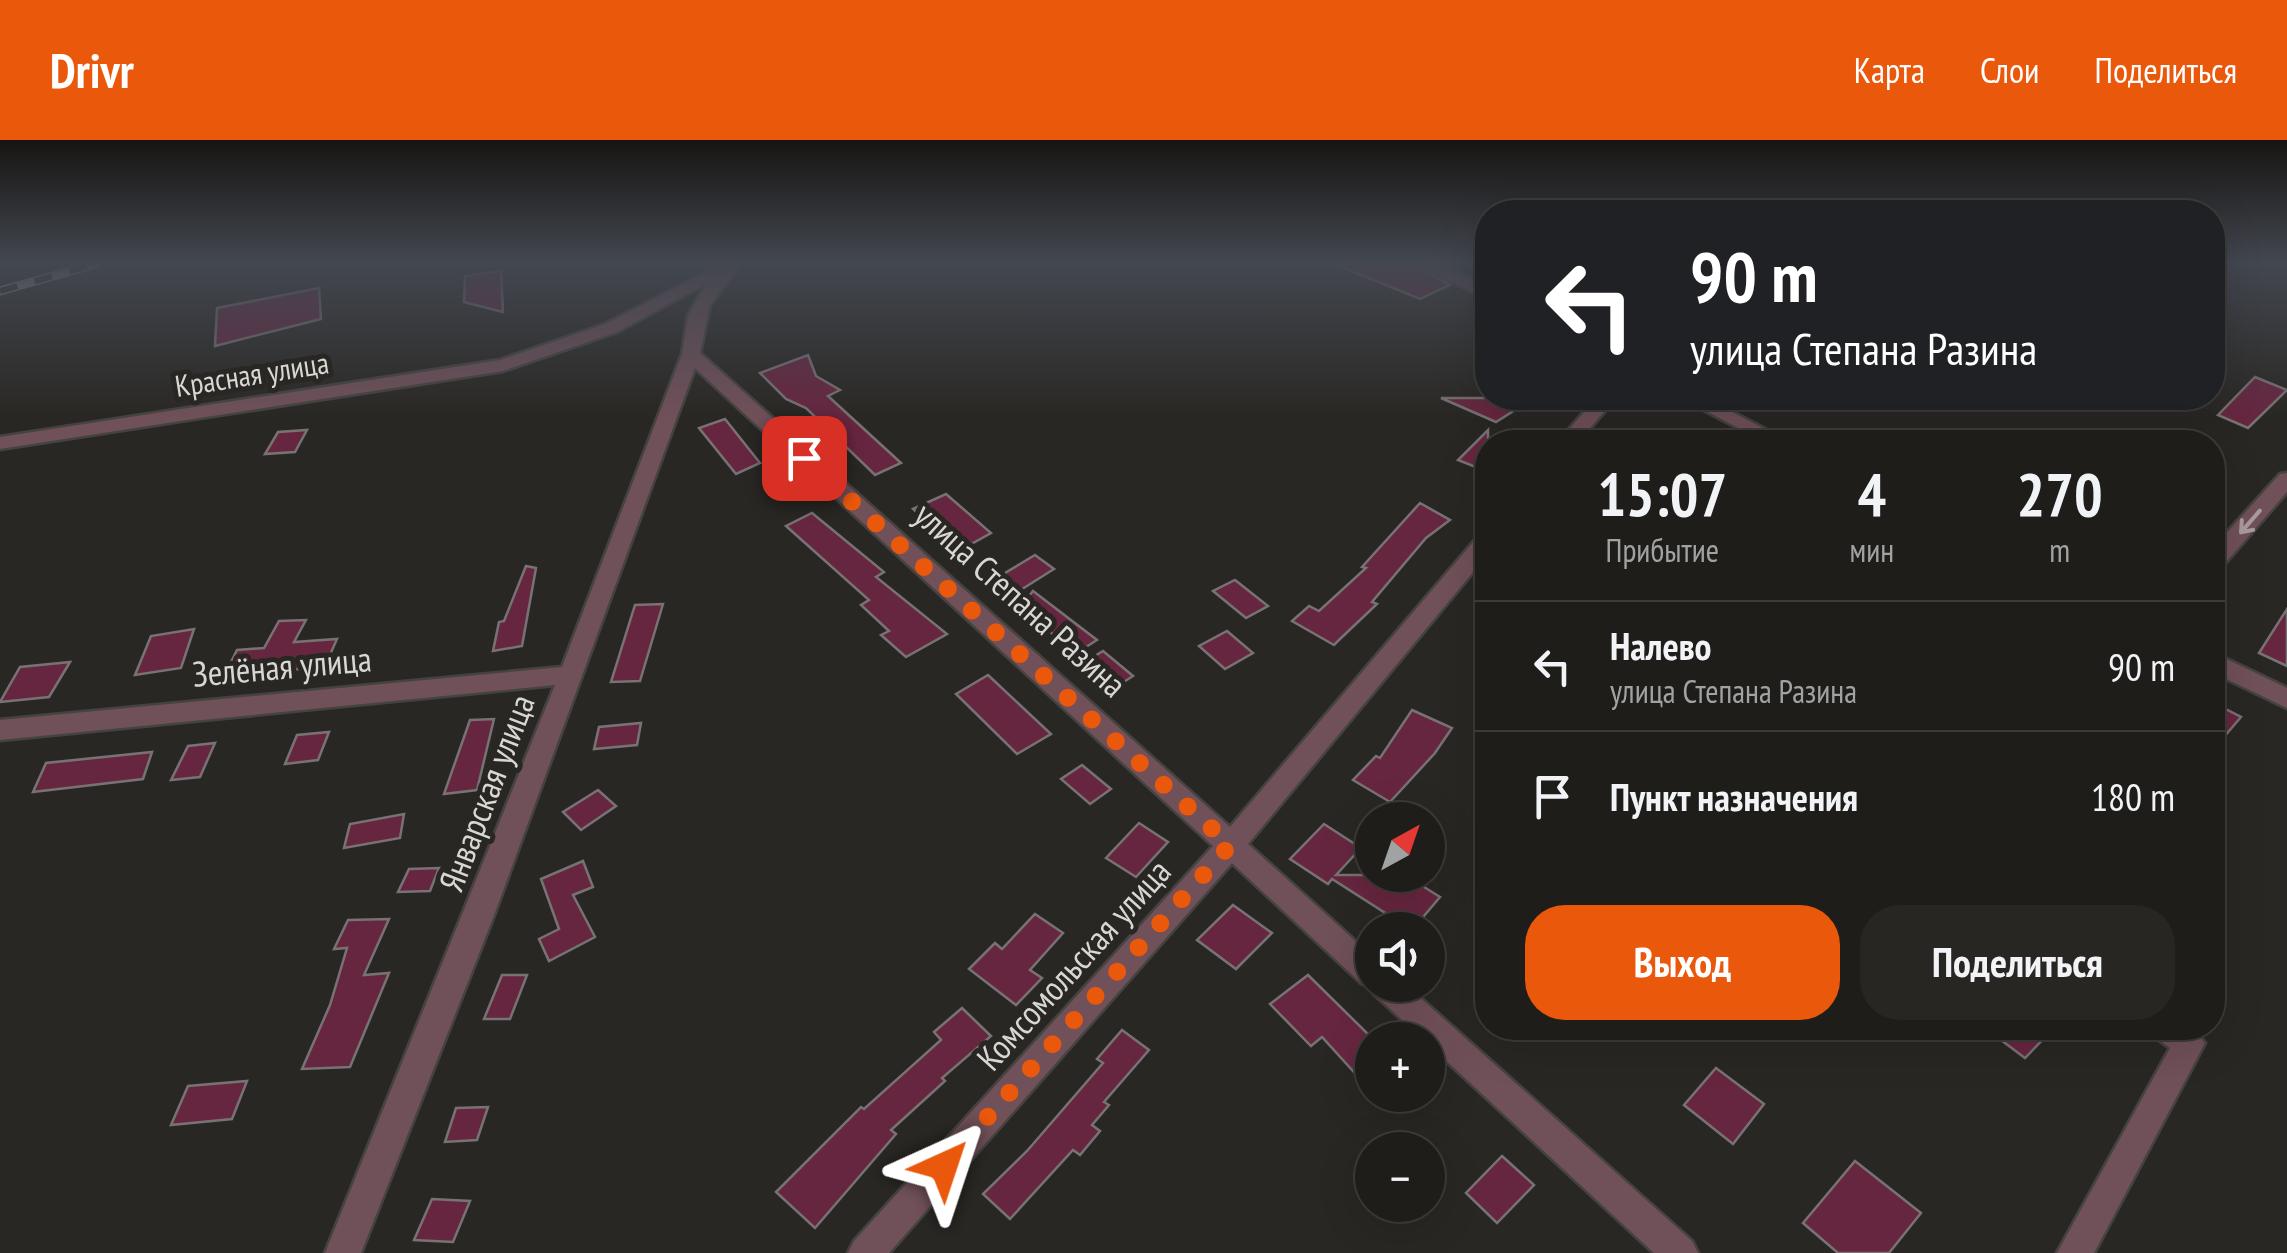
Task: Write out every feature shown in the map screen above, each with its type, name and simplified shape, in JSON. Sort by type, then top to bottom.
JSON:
[{"type":"street","name":"Красная улица","points":[[0,444],[503,365],[611,328],[634,316]]},
{"type":"street","points":[[691,354],[695,316]]},
{"type":"street","name":"Январская улица","points":[[343,1253],[450,998],[691,354]]},
{"type":"street","name":"улица Степана Разина","points":[[691,354],[1355,959]]},
{"type":"street","points":[[1578,430],[1596,410]]},
{"type":"street","points":[[1715,410],[1755,430]]},
{"type":"street","points":[[2225,549],[2287,479]]},
{"type":"street","name":"Комсомольская улица","points":[[866,1253],[1230,845],[1475,554]]},
{"type":"street","points":[[2225,668],[2287,699]]},
{"type":"street","name":"Зелёная улица","points":[[0,730],[572,675]]},
{"type":"street","points":[[1403,1002],[1680,1253]]},
{"type":"street","points":[[2075,1253],[2189,1043],[2184,1040]]},
{"type":"building","points":[[217,316],[321,316],[321,319],[215,346]]},
{"type":"building","points":[[808,355],[816,376],[840,390],[828,396],[901,463],[875,475],[806,408],[786,399],[760,373]]},
{"type":"building","points":[[2255,377],[2287,390],[2248,428],[2218,415]]},
{"type":"building","points":[[1441,398],[1475,398],[1475,410],[1515,410],[1496,422]]},
{"type":"building","points":[[725,419],[760,463],[736,474],[699,428]]},
{"type":"building","points":[[307,430],[295,452],[265,454],[278,432]]},
{"type":"building","points":[[1475,443],[1475,467],[1458,460]]},
{"type":"building","points":[[946,494],[991,533],[957,552],[935,535],[938,533],[913,509]]},
{"type":"building","points":[[1420,503],[1450,520],[1426,538],[1372,602],[1377,604],[1334,645],[1292,621],[1309,606],[1319,611],[1366,568],[1362,567]]},
{"type":"building","points":[[812,513],[884,572],[876,577],[947,634],[906,657],[881,635],[889,631],[861,605],[869,600],[786,526]]},
{"type":"building","points":[[1035,555],[1054,569],[1019,591],[1000,576]]},
{"type":"building","points":[[526,566],[536,568],[522,646],[493,651],[499,622],[504,621]]},
{"type":"building","points":[[1235,580],[1268,606],[1246,618],[1213,591]]},
{"type":"building","points":[[1033,591],[1097,640],[1075,654],[1021,606]]},
{"type":"building","points":[[663,604],[640,681],[611,682],[635,605]]},
{"type":"building","points":[[2287,609],[2287,666],[2259,653]]},
{"type":"building","points":[[306,620],[294,642],[337,639],[325,666],[223,678],[237,650],[264,648],[279,621]]},
{"type":"building","points":[[194,629],[181,668],[135,675],[151,636]]},
{"type":"building","points":[[1227,631],[1253,653],[1225,669],[1199,646]]},
{"type":"building","points":[[1103,651],[1133,676],[1110,691],[1080,665]]},
{"type":"building","points":[[70,662],[49,697],[0,702],[20,667]]},
{"type":"building","points":[[988,675],[1051,734],[1017,754],[956,694]]},
{"type":"building","points":[[2225,709],[2241,717],[2225,736]]},
{"type":"building","points":[[1412,710],[1452,728],[1435,753],[1390,802],[1353,780],[1376,756],[1380,758]]},
{"type":"building","points":[[494,719],[477,790],[444,794],[470,720]]},
{"type":"building","points":[[641,723],[637,745],[594,749],[599,727]]},
{"type":"building","points":[[329,732],[318,760],[285,764],[297,735]]},
{"type":"building","points":[[215,743],[200,777],[171,780],[188,746]]},
{"type":"building","points":[[152,752],[143,779],[33,792],[46,763]]},
{"type":"building","points":[[1082,765],[1111,789],[1090,804],[1061,779]]},
{"type":"building","points":[[598,790],[616,806],[581,830],[563,812]]},
{"type":"building","points":[[404,814],[400,838],[344,848],[350,824]]},
{"type":"building","points":[[1139,823],[1168,842],[1136,877],[1106,858]]},
{"type":"building","points":[[1324,824],[1355,844],[1355,854],[1336,875],[1355,875],[1355,892],[1432,892],[1440,897],[1427,912],[1384,912],[1332,879],[1328,884],[1290,859]]},
{"type":"building","points":[[583,861],[593,887],[573,895],[595,937],[549,961],[539,939],[559,929],[541,879]]},
{"type":"building","points":[[439,868],[430,891],[398,892],[409,869]]},
{"type":"building","points":[[1233,905],[1272,933],[1236,969],[1197,940]]},
{"type":"building","points":[[1035,914],[1063,933],[1030,970],[1042,978],[1016,1005],[969,969],[995,943],[1002,949]]},
{"type":"building","points":[[389,919],[364,975],[389,973],[350,1067],[302,1069],[330,1005],[347,948],[334,949],[348,920]]},
{"type":"building","points":[[502,975],[527,975],[510,1019],[484,1019]]},
{"type":"building","points":[[1308,975],[1356,1022],[1355,1073],[1322,1037],[1311,1046],[1270,1004]]},
{"type":"building","points":[[962,1008],[991,1036],[891,1130],[896,1134],[815,1228],[776,1192],[861,1107],[864,1109],[941,1040],[934,1032]]},
{"type":"building","points":[[1122,1030],[1149,1050],[1104,1102],[1109,1105],[1092,1125],[1100,1131],[1080,1155],[1073,1150],[1010,1219],[983,1194],[1027,1151],[1103,1063],[1097,1059]]},
{"type":"building","points":[[2001,1040],[2042,1040],[2025,1058]]},
{"type":"building","points":[[1716,1068],[1764,1104],[1733,1144],[1684,1105]]},
{"type":"building","points":[[247,1081],[232,1119],[171,1125],[188,1086]]},
{"type":"building","points":[[488,1107],[477,1140],[445,1142],[456,1108]]},
{"type":"building","points":[[1502,1156],[1534,1185],[1497,1223],[1466,1193]]},
{"type":"building","points":[[1855,1161],[1921,1213],[1889,1253],[1838,1253],[1803,1223]]},
{"type":"building","points":[[432,1199],[470,1201],[453,1242],[414,1240]]},
{"type":"route","points":[[804,458],[1230,845],[944,1166]]}]
